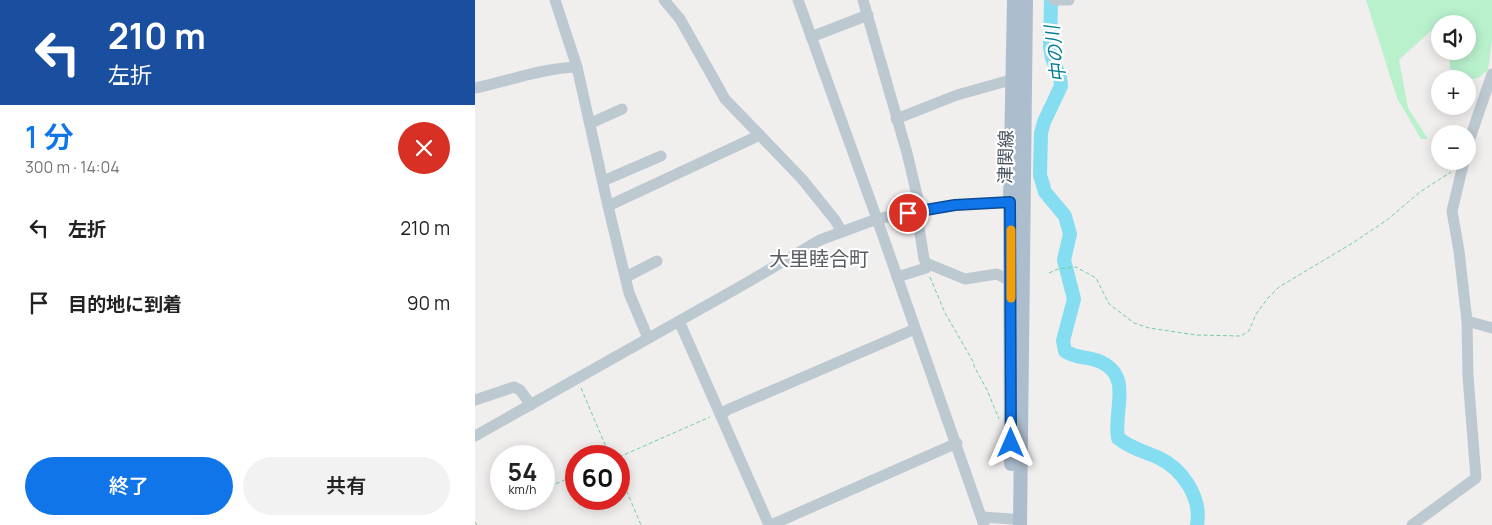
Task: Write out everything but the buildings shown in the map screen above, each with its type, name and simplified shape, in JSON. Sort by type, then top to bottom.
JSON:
[{"type":"main road","name":"津関線","points":[[1014,0],[1017,202],[1014,523]]},
{"type":"main road","name":"津関線","points":[[1014,523],[1011,282],[1017,202],[1026,0]]},
{"type":"street","points":[[555,0],[577,67],[629,293],[648,338]]},
{"type":"street","points":[[664,0],[680,19],[725,99],[814,193],[842,232]]},
{"type":"street","points":[[798,0],[957,443],[983,521],[1014,523]]},
{"type":"street","points":[[1055,0],[1069,0]]},
{"type":"street","points":[[866,1],[896,119],[920,197]]},
{"type":"street","points":[[811,37],[868,14]]},
{"type":"street","points":[[475,88],[528,75],[567,67],[577,67]]},
{"type":"street","points":[[1475,125],[1492,74]]},
{"type":"street","points":[[896,119],[957,95],[1007,81]]},
{"type":"street","points":[[591,124],[622,109]]},
{"type":"street","points":[[608,206],[760,135]]},
{"type":"street","points":[[603,182],[661,156]]},
{"type":"street","points":[[1412,525],[1476,478],[1468,376],[1467,321],[1459,251],[1452,211],[1461,170]]},
{"type":"street","points":[[475,436],[820,240],[877,219],[955,205],[1017,202]]},
{"type":"street","points":[[921,224],[924,259],[927,265]]},
{"type":"street","points":[[626,277],[657,261]]},
{"type":"street","points":[[897,277],[927,265],[965,279],[997,274],[1011,282]]},
{"type":"street","points":[[679,321],[770,525],[957,443]]},
{"type":"street","points":[[1467,321],[1492,328]]},
{"type":"street","points":[[721,414],[915,329]]},
{"type":"street","points":[[475,400],[514,387],[521,390],[531,405]]},
{"type":"path","points":[[1049,273],[1058,268],[1076,267],[1096,278],[1109,304],[1134,323],[1149,328],[1196,335],[1241,336],[1249,331],[1260,309],[1279,287],[1387,220],[1420,192],[1453,170]]},
{"type":"path","points":[[927,265],[945,313],[974,362],[999,420]]},
{"type":"path","points":[[577,379],[605,445]]},
{"type":"path","points":[[630,452],[721,414]]},
{"type":"path","points":[[630,499],[641,525]]},
{"type":"green space","points":[[1366,0],[1492,0],[1492,40],[1488,70],[1478,78],[1476,79],[1476,70],[1452,70],[1450,68],[1450,60],[1476,60],[1476,15],[1431,15],[1431,31],[1399,60],[1408,108],[1428,139],[1421,139],[1397,98]]},
{"type":"waterway","name":"中の川","points":[[1051,0],[1050,47],[1061,86],[1044,122],[1041,133],[1040,175],[1045,192],[1065,216],[1070,234],[1064,260],[1074,299],[1063,341],[1065,351],[1069,354],[1096,360],[1111,368],[1119,386],[1118,438],[1175,468],[1193,494],[1198,514],[1197,525]]},
{"type":"tunnel","points":[[917,195],[924,227]]},
{"type":"slow traffic","points":[[1011,230],[1011,298]]},
{"type":"district","name":"大里睦合町","points":[[819,259]]},
{"type":"route","points":[[908,213],[955,205],[1010,202],[1011,443]]}]
